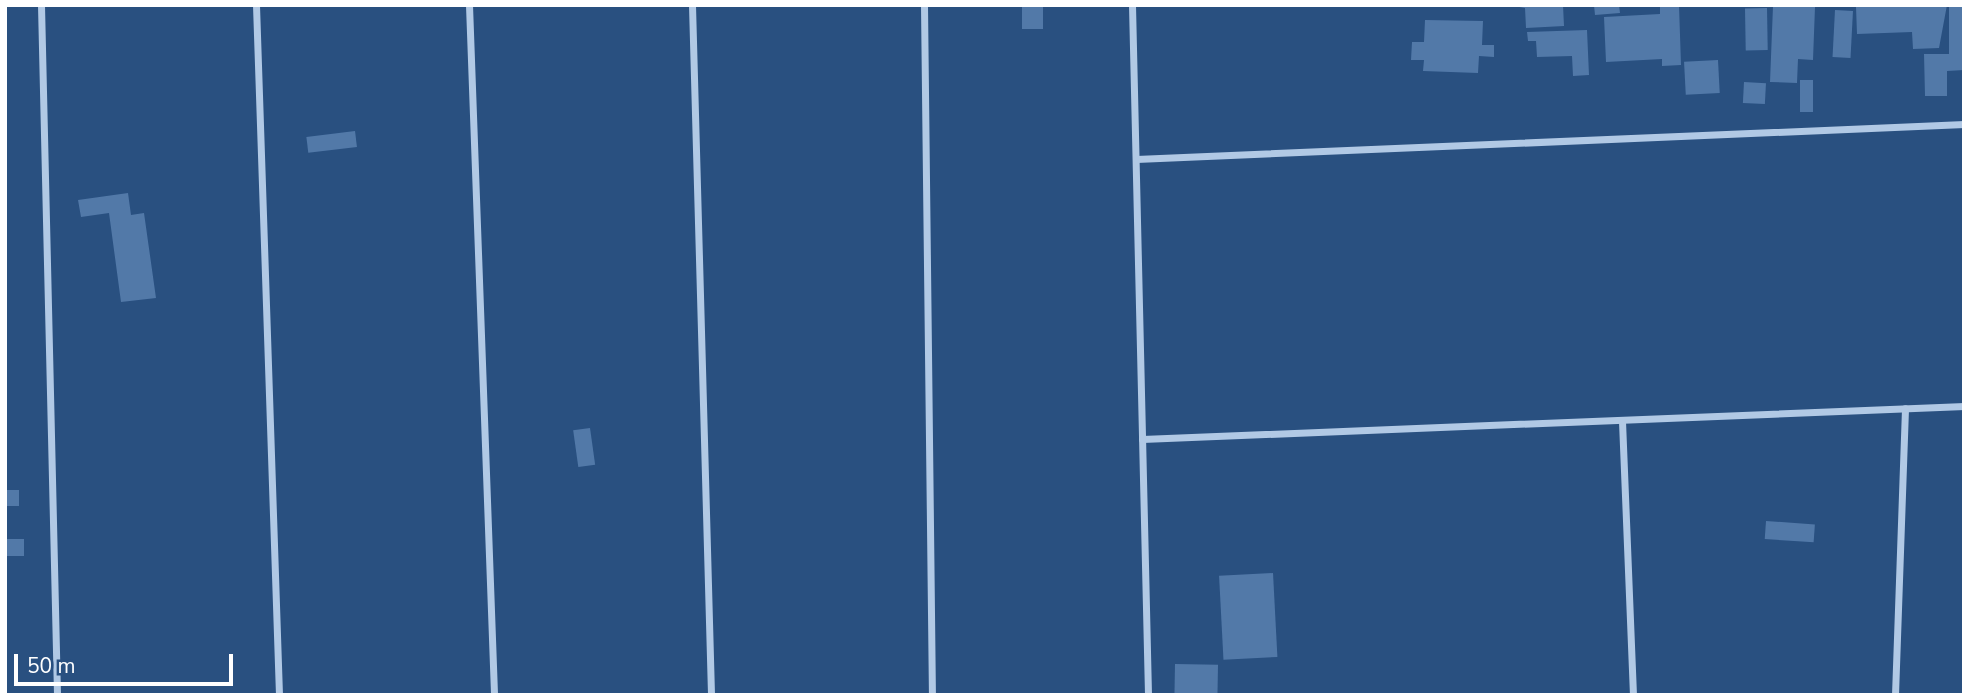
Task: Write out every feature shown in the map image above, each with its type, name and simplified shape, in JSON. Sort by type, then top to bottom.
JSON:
[{"type":"street","points":[[41,5],[57,695]]},
{"type":"street","points":[[256,5],[279,695]]},
{"type":"street","points":[[469,5],[494,695]]},
{"type":"street","points":[[692,5],[711,695]]},
{"type":"street","points":[[923,5],[932,695]]},
{"type":"street","points":[[1132,5],[1148,695]]},
{"type":"street","points":[[1136,159],[1964,124]]},
{"type":"street","points":[[1142,439],[1964,406]]},
{"type":"street","points":[[1895,695],[1905,408]]},
{"type":"street","points":[[1622,421],[1633,695]]},
{"type":"building","points":[[1022,5],[1043,5],[1043,29],[1022,29]]},
{"type":"building","points":[[1508,5],[1563,5],[1564,26],[1526,28],[1525,8]]},
{"type":"building","points":[[1594,5],[1619,5],[1620,13],[1595,15]]},
{"type":"building","points":[[1660,5],[1679,5],[1681,65],[1662,66],[1662,59],[1606,62],[1604,17],[1660,14]]},
{"type":"building","points":[[1947,5],[1939,48],[1913,49],[1912,32],[1857,34],[1856,7]]},
{"type":"building","points":[[1949,5],[1964,5],[1964,70],[1947,71],[1947,96],[1925,96],[1924,54],[1949,54]]},
{"type":"building","points":[[1773,6],[1815,7],[1813,60],[1798,59],[1797,83],[1770,82]]},
{"type":"building","points":[[1745,8],[1767,8],[1768,50],[1746,50]]},
{"type":"building","points":[[1835,10],[1853,11],[1851,58],[1833,57]]},
{"type":"building","points":[[1425,20],[1483,21],[1482,45],[1494,45],[1494,57],[1479,56],[1478,73],[1423,71],[1424,60],[1411,60],[1412,42],[1424,42]]},
{"type":"building","points":[[1587,30],[1589,75],[1573,76],[1572,56],[1537,57],[1536,41],[1528,41],[1527,32]]},
{"type":"building","points":[[1718,60],[1720,93],[1686,95],[1684,62]]},
{"type":"building","points":[[1800,80],[1813,80],[1813,112],[1800,112]]},
{"type":"building","points":[[1744,82],[1766,83],[1765,104],[1743,103]]},
{"type":"building","points":[[355,131],[357,147],[308,153],[306,137]]},
{"type":"building","points":[[128,193],[131,215],[144,213],[156,298],[121,302],[109,213],[81,217],[78,200]]},
{"type":"building","points":[[590,428],[595,465],[578,467],[573,430]]},
{"type":"building","points":[[5,490],[19,490],[19,506],[5,506]]},
{"type":"building","points":[[1766,521],[1815,524],[1814,542],[1765,539]]},
{"type":"building","points":[[5,539],[24,539],[24,556],[5,556]]},
{"type":"building","points":[[1273,573],[1277,657],[1223,660],[1219,576]]},
{"type":"building","points":[[1175,664],[1218,665],[1217,695],[1174,695]]}]
